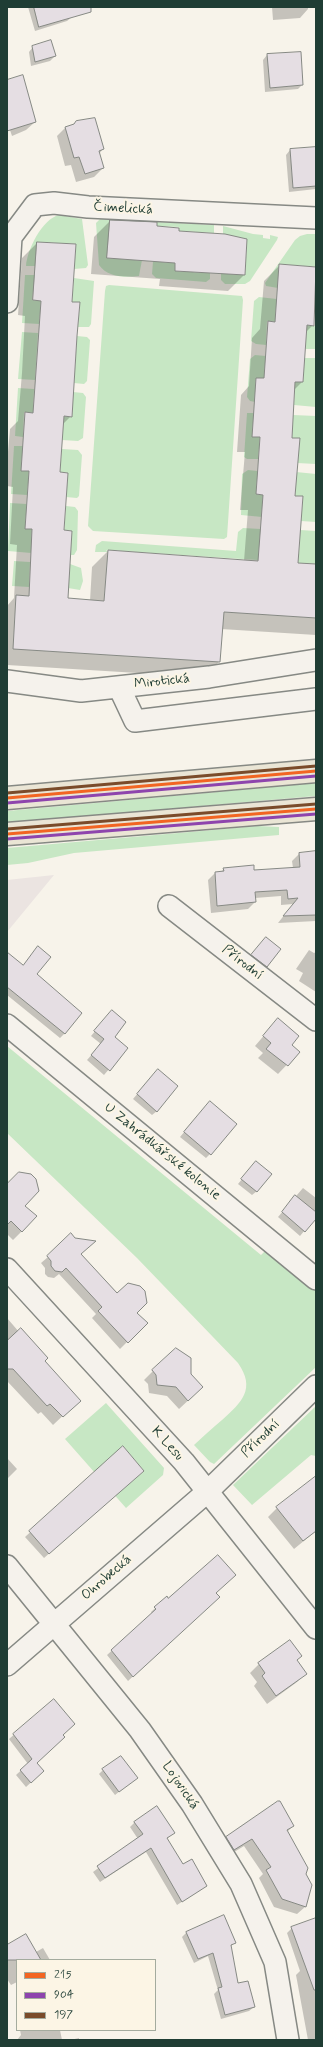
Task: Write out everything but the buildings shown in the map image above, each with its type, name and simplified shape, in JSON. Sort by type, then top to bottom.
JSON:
[{"type":"main road","points":[[7,798],[316,771]]},
{"type":"main road","points":[[7,834],[316,809]]},
{"type":"street","name":"Čimelická","points":[[7,302],[11,237],[35,205],[54,203],[88,207],[316,218]]},
{"type":"street","name":"Mirotická","points":[[7,681],[81,691],[209,677],[316,660]]},
{"type":"street","points":[[119,687],[135,721],[316,699]]},
{"type":"street","name":"Přírodní","points":[[169,906],[316,1020]]},
{"type":"street","name":"U Zahrádkářské kolonie","points":[[7,1025],[316,1279]]},
{"type":"street","name":"K Lesu","points":[[7,1269],[179,1457],[316,1628]]},
{"type":"street","name":"Přírodní","points":[[207,1492],[316,1386]]},
{"type":"street","name":"Ohrobecká","points":[[7,1665],[207,1492]]},
{"type":"street","name":"Lojovická","points":[[7,1566],[140,1730],[192,1804],[241,1884],[275,1962],[288,2040]]},
{"type":"shaded area","points":[[54,875],[7,932],[7,880]]},
{"type":"green space","points":[[59,215],[82,219],[88,265],[86,268],[74,269],[76,244],[37,242],[35,266],[26,266],[29,252],[36,236],[47,222]]},
{"type":"green space","points":[[101,218],[110,218],[107,258],[142,260],[139,276],[117,276],[102,269],[99,265],[96,223]]},
{"type":"green space","points":[[157,222],[214,225],[214,233],[179,231],[179,227],[157,226]]},
{"type":"green space","points":[[223,226],[253,234],[263,235],[263,238],[270,239],[270,235],[278,237],[250,281],[245,284],[225,284],[221,280],[221,273],[245,275],[247,240],[223,234]]},
{"type":"green space","points":[[316,234],[316,267],[279,264],[278,288],[266,286],[265,283],[295,240],[300,236]]},
{"type":"green space","points":[[153,261],[175,263],[175,271],[210,273],[210,279],[206,282],[156,278],[152,274]]},
{"type":"green space","points":[[25,275],[35,275],[32,300],[41,301],[39,324],[22,323]]},
{"type":"green space","points":[[74,278],[94,281],[91,324],[89,327],[78,327],[80,303],[72,302]]},
{"type":"green space","points":[[109,285],[242,296],[243,300],[227,537],[224,539],[93,531],[88,526],[105,291],[106,286]]},
{"type":"green space","points":[[259,297],[277,299],[275,322],[267,321],[266,345],[256,344],[251,341],[254,301]]},
{"type":"green space","points":[[316,301],[316,349],[305,349],[307,325],[315,326]]},
{"type":"green space","points":[[22,332],[38,333],[35,380],[18,379]]},
{"type":"green space","points":[[77,336],[87,337],[90,340],[87,381],[84,384],[74,383]]},
{"type":"green space","points":[[255,355],[266,356],[264,378],[256,378],[255,402],[250,401],[247,397],[250,359]]},
{"type":"green space","points":[[304,358],[316,358],[316,407],[294,405],[295,382],[303,382]]},
{"type":"green space","points":[[18,388],[34,389],[33,413],[24,412],[23,437],[15,436]]},
{"type":"green space","points":[[73,392],[83,393],[86,397],[83,438],[78,441],[62,440],[64,416],[72,417]]},
{"type":"green space","points":[[247,413],[254,413],[252,436],[260,437],[258,459],[247,459],[244,457]]},
{"type":"green space","points":[[293,415],[316,416],[316,464],[297,463],[299,438],[292,438]]},
{"type":"green space","points":[[14,446],[23,446],[21,471],[29,471],[27,495],[11,494]]},
{"type":"green space","points":[[62,449],[78,450],[82,455],[79,496],[77,498],[66,497],[68,473],[60,472]]},
{"type":"green space","points":[[248,470],[258,471],[256,494],[263,495],[262,517],[241,515],[242,474]]},
{"type":"green space","points":[[296,472],[316,474],[316,522],[301,521],[303,496],[295,496]]},
{"type":"green space","points":[[10,503],[27,504],[25,529],[32,529],[31,553],[8,551]]},
{"type":"green space","points":[[66,506],[75,507],[78,511],[77,550],[74,555],[70,555],[72,531],[64,530]]},
{"type":"green space","points":[[243,528],[261,529],[272,561],[106,550],[108,552],[95,552],[96,545],[102,541],[236,551],[238,532]]},
{"type":"green space","points":[[300,530],[316,531],[316,564],[292,563],[293,554],[299,554]]},
{"type":"green space","points":[[14,561],[30,562],[29,587],[12,586]]},
{"type":"green space","points":[[70,564],[81,568],[83,581],[80,590],[68,588]]},
{"type":"green space","points":[[316,783],[316,796],[7,823],[7,811]]},
{"type":"green space","points":[[258,826],[279,827],[279,835],[74,853],[28,863],[7,865],[7,848]]},
{"type":"green space","points":[[7,1046],[261,1255],[266,1250],[316,1289],[316,1367],[214,1464],[210,1462],[194,1445],[241,1401],[246,1388],[246,1380],[243,1372],[238,1363],[137,1258],[7,1133]]},
{"type":"green space","points":[[106,1403],[164,1468],[163,1475],[126,1508],[65,1439]],"holes":[[[123,1446],[144,1471],[123,1489],[102,1465]]]},
{"type":"green space","points":[[316,1406],[316,1456],[311,1455],[252,1505],[233,1485]]},
{"type":"transit line","name":"197","points":[[7,793],[316,766]]},
{"type":"transit line","name":"215","points":[[7,798],[316,771]]},
{"type":"transit line","name":"904","points":[[7,803],[316,776]]},
{"type":"transit line","name":"197","points":[[7,829],[316,804]]},
{"type":"transit line","name":"215","points":[[7,834],[316,809]]},
{"type":"transit line","name":"904","points":[[7,839],[316,814]]}]
